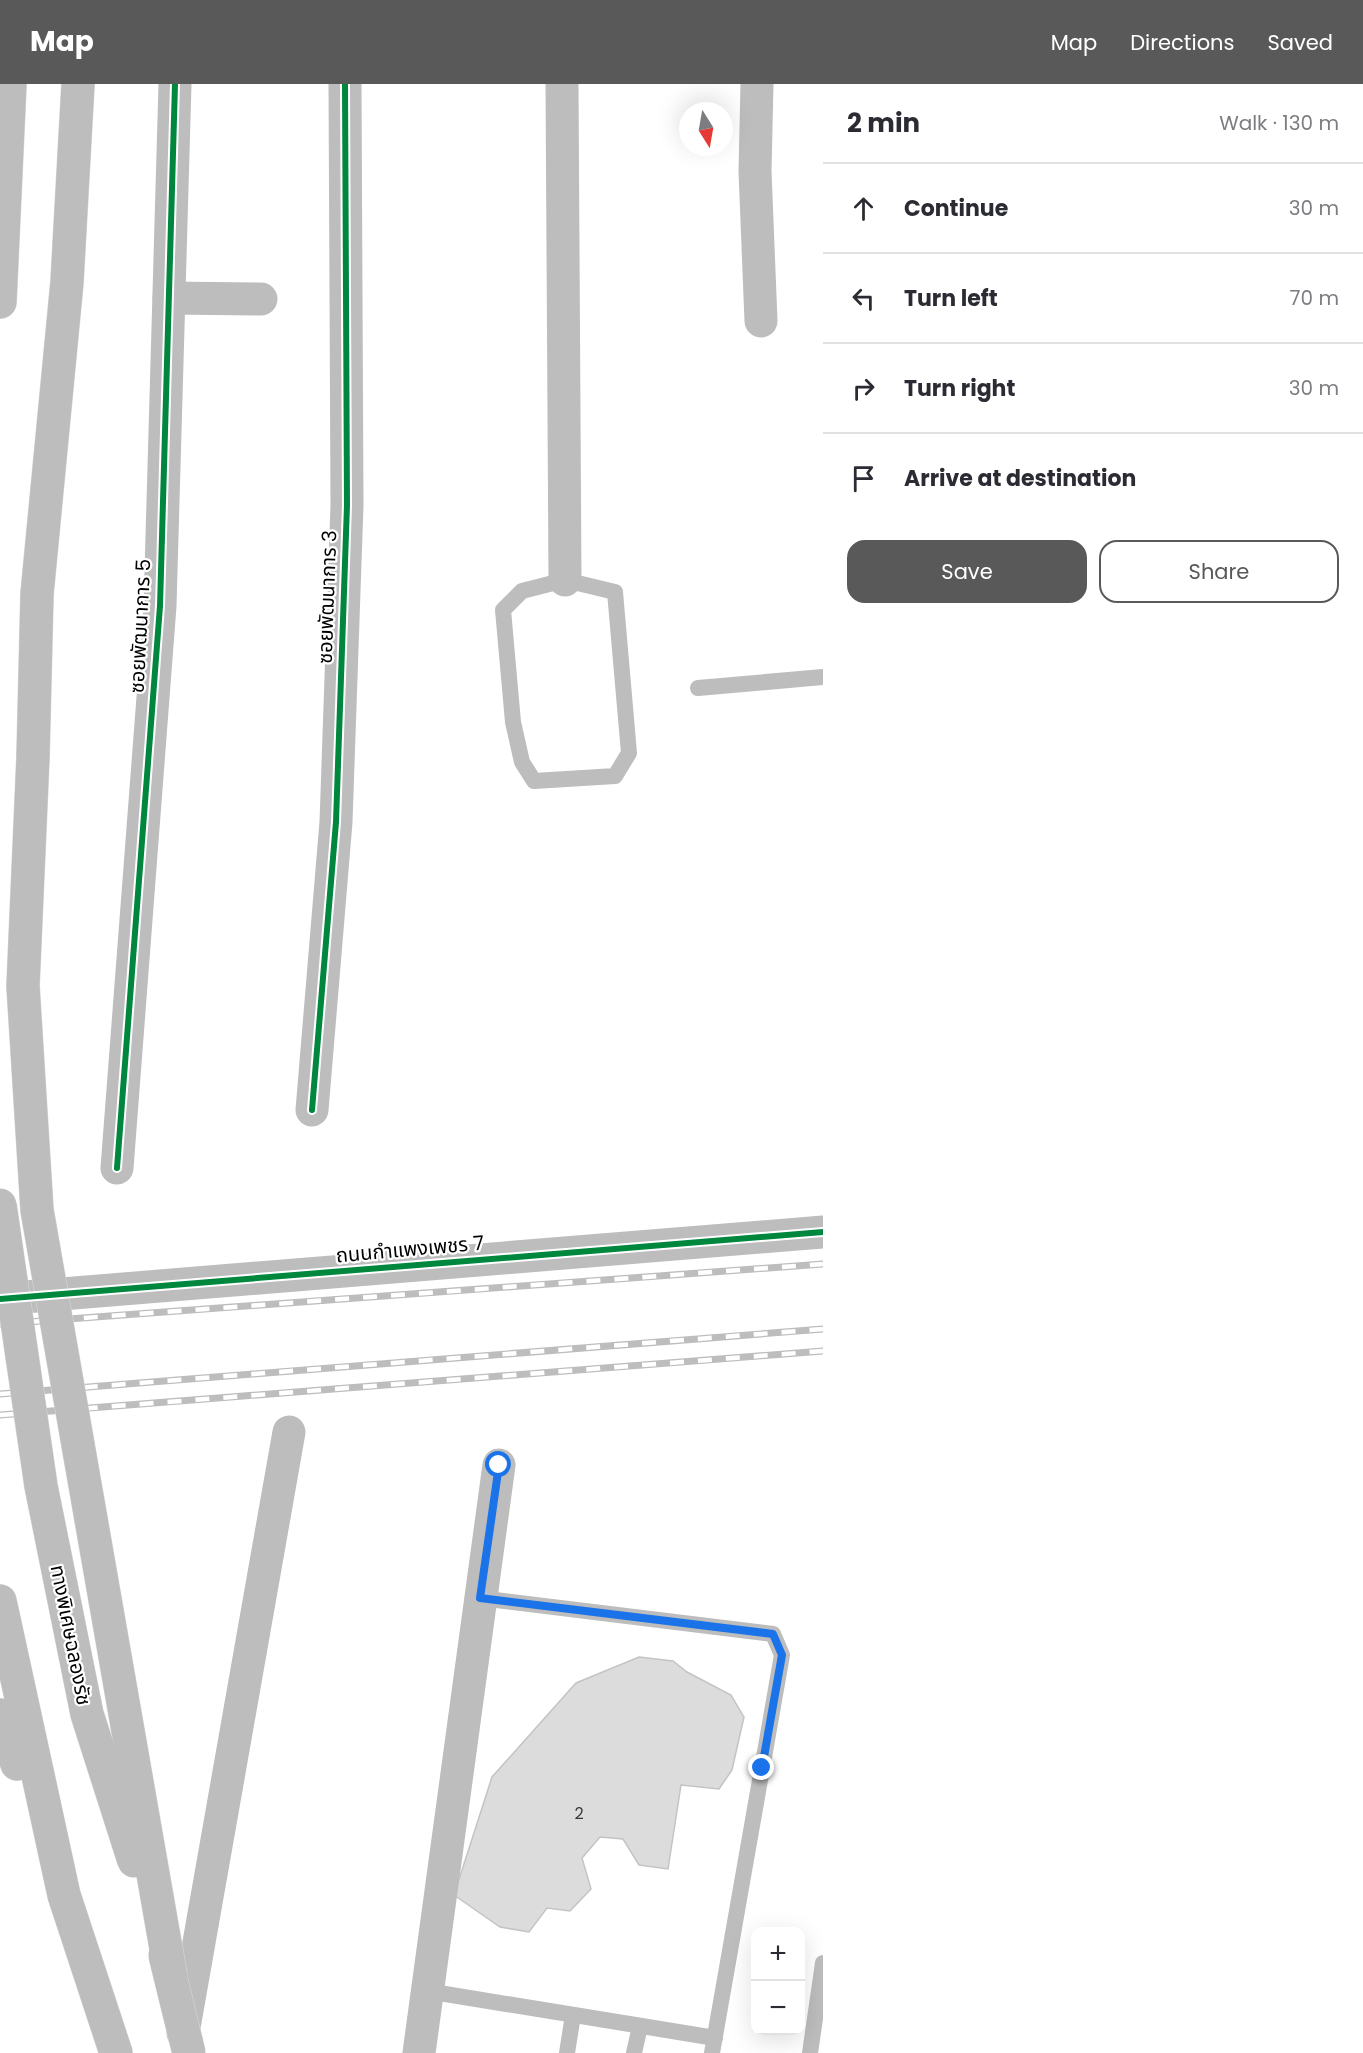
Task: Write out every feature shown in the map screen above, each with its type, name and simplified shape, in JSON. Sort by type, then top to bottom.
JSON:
[{"type":"main road","points":[[0,302],[10,84]]},
{"type":"main road","points":[[78,84],[67,282],[37,594],[33,757],[23,986],[37,1210],[171,1977]]},
{"type":"main road","name":"ซอยพัฒนาการ 5","points":[[117,1168],[160,606],[175,84]]},
{"type":"main road","name":"ซอยพัฒนาการ 3","points":[[312,1110],[336,822],[347,505],[345,84]]},
{"type":"main road","points":[[562,84],[565,580]]},
{"type":"main road","points":[[757,84],[755,171],[761,321]]},
{"type":"main road","points":[[169,298],[261,300]]},
{"type":"main road","name":"ทางพิเศษฉลองรัช","points":[[0,1205],[41,1485],[87,1714],[171,1977],[189,2053]]},
{"type":"main road","name":"ถนนกำแพงเพชร 7","points":[[0,1299],[823,1232]]},
{"type":"main road","points":[[180,2053],[289,1432]]},
{"type":"main road","points":[[418,2053],[499,1465]]},
{"type":"main road","points":[[0,1600],[64,1895]]},
{"type":"main road","points":[[0,1714],[64,1895],[116,2053]]},
{"type":"lane","points":[[565,580],[615,592],[629,753],[615,777],[534,782],[522,762],[513,722],[503,610],[522,591],[565,580]]},
{"type":"lane","points":[[698,688],[823,677]]},
{"type":"lane","points":[[427,1991],[640,2026],[714,2046],[782,1655],[773,1634],[480,1598]]},
{"type":"lane","points":[[810,2053],[823,1963]]},
{"type":"lane","points":[[567,2053],[573,2015]]},
{"type":"lane","points":[[634,2053],[640,2026]]},
{"type":"building","points":[[639,1657],[673,1661],[687,1672],[731,1695],[744,1717],[732,1770],[719,1789],[681,1785],[668,1869],[639,1865],[623,1839],[600,1837],[582,1858],[591,1889],[570,1911],[547,1908],[529,1932],[500,1927],[454,1895],[492,1777],[576,1683]]},
{"type":"railway","points":[[0,1324],[823,1264]]},
{"type":"railway","points":[[0,1394],[823,1329]]},
{"type":"railway","points":[[0,1415],[823,1351]]},
{"type":"cycle path","points":[[117,1168],[160,606],[175,84]]},
{"type":"cycle path","points":[[312,1110],[336,822],[347,505],[345,84]]},
{"type":"cycle path","points":[[0,1299],[823,1232]]},
{"type":"route","points":[[499,1465],[480,1598],[773,1634],[782,1655],[762,1768]]}]
